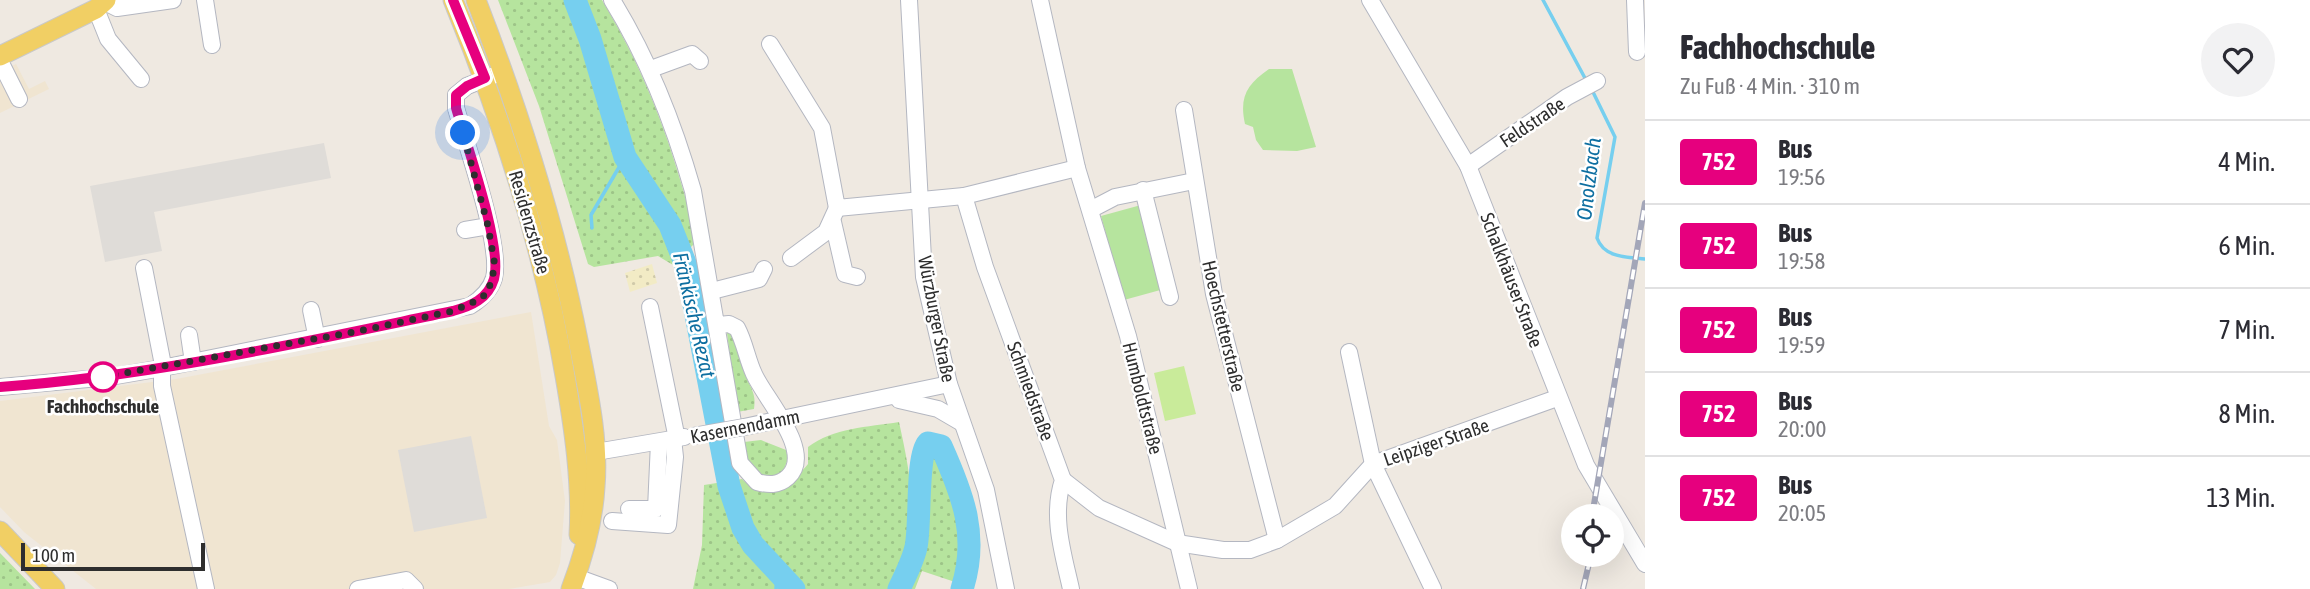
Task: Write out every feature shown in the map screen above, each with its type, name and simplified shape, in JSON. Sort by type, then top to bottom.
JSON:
[{"type":"main road","name":"Residenzstraße","points":[[453,0],[494,75],[546,204],[567,283],[596,452],[594,508],[587,547],[575,578]]},
{"type":"main road","name":"Residenzstraße","points":[[476,0],[552,297],[575,453],[580,521],[575,578]]},
{"type":"main road","points":[[0,58],[103,4]]},
{"type":"main road","points":[[575,453],[596,452]]},
{"type":"main road","points":[[0,531],[55,589]]},
{"type":"street","points":[[141,79],[108,39],[103,4],[117,8],[173,0]]},
{"type":"street","points":[[205,0],[212,45]]},
{"type":"street","points":[[612,0],[651,69],[690,181],[719,325],[740,463],[757,482],[779,484],[789,476],[794,467],[794,444],[754,376],[737,328],[729,324],[719,325]]},
{"type":"street","name":"Würzburger Straße","points":[[909,0],[924,277],[948,384],[986,491],[1006,589]]},
{"type":"street","name":"Humboldtstraße","points":[[1040,0],[1077,168],[1092,209],[1128,336],[1189,589]]},
{"type":"street","name":"Schalkhäuser Straße","points":[[1370,0],[1468,166],[1558,398],[1587,465],[1645,563]]},
{"type":"street","points":[[1634,0],[1637,52]]},
{"type":"street","points":[[770,44],[822,128],[845,274],[857,277]]},
{"type":"street","points":[[651,69],[692,54],[700,61]]},
{"type":"street","points":[[0,58],[19,99]]},
{"type":"street","points":[[0,387],[110,377],[162,368],[453,311],[480,299],[488,292],[495,266],[488,226],[456,108],[456,95],[467,86],[494,75]]},
{"type":"street","name":"Feldstraße","points":[[1468,166],[1592,83]]},
{"type":"street","name":"Hoechstetterstraße","points":[[1184,110],[1214,294],[1277,540]]},
{"type":"street","points":[[791,258],[825,232],[835,215],[919,200],[964,196],[1077,168]]},
{"type":"street","points":[[1092,209],[1143,190],[1194,181]]},
{"type":"street","points":[[1143,190],[1170,298]]},
{"type":"street","name":"Schmiedstraße","points":[[964,196],[985,267],[1063,480],[1057,506],[1071,589]]},
{"type":"street","points":[[466,230],[488,226]]},
{"type":"street","points":[[144,268],[162,368],[162,386],[206,589]]},
{"type":"street","points":[[712,291],[759,279],[764,269]]},
{"type":"street","points":[[612,521],[668,525],[676,457],[675,439],[650,307]]},
{"type":"street","points":[[311,310],[317,339]]},
{"type":"street","points":[[189,335],[193,362]]},
{"type":"street","points":[[1349,352],[1373,464],[1433,589]]},
{"type":"street","name":"Kasernendamm","points":[[596,452],[744,427],[894,398],[948,384]]},
{"type":"street","name":"Kasernendamm","points":[[894,398],[938,409],[962,423]]},
{"type":"street","name":"Leipziger Straße","points":[[1063,480],[1099,508],[1177,543],[1223,550],[1250,550],[1277,540],[1335,506],[1373,464],[1558,398]]},
{"type":"street","points":[[629,509],[656,509],[675,439]]},
{"type":"street","points":[[575,578],[609,589]]},
{"type":"street","points":[[358,589],[391,586],[406,580],[415,589]]},
{"type":"shaded area","points":[[16,64],[29,89],[45,81],[49,89],[0,113],[0,72]]},
{"type":"shaded area","points":[[324,143],[331,178],[154,212],[162,251],[105,262],[90,186]]},
{"type":"shaded area","points":[[531,312],[549,426],[557,440],[565,501],[560,563],[550,582],[509,589],[96,589],[24,532],[0,507],[0,401],[176,379]]},
{"type":"shaded area","points":[[471,436],[487,518],[414,532],[398,450]]},
{"type":"green space","points":[[498,0],[602,0],[634,59],[659,116],[697,241],[673,265],[658,256],[594,267],[588,264],[539,106]]},
{"type":"green space","points":[[1269,69],[1292,69],[1316,147],[1297,151],[1263,150],[1256,140],[1253,127],[1245,124],[1243,106],[1246,92],[1255,80]]},
{"type":"green space","points":[[1141,205],[1164,289],[1124,300],[1101,216]]},
{"type":"green space","points":[[727,333],[732,333],[736,343],[753,394],[754,409],[737,412]]},
{"type":"green space","points":[[1184,366],[1196,414],[1165,421],[1154,373]]},
{"type":"green space","points":[[899,422],[910,486],[911,529],[908,550],[891,589],[693,589],[702,545],[704,485],[742,479],[760,489],[778,488],[794,479],[808,464],[808,447],[818,441],[851,429]]},
{"type":"green space","points":[[761,440],[786,450],[788,459],[782,474],[762,478],[749,465],[744,442]]},
{"type":"green space","points":[[931,456],[938,457],[953,484],[964,563],[958,583],[922,571],[915,589],[905,589],[926,539],[928,463]]},
{"type":"green space","points":[[0,553],[35,589],[0,589]]},
{"type":"sand","points":[[652,264],[657,283],[630,292],[625,273]]},
{"type":"waterway","name":"Fränkische Rezat","points":[[575,0],[590,39],[625,157],[670,225],[687,268],[729,486],[743,528],[753,545],[794,589]]},
{"type":"waterway","name":"Onolzbach","points":[[1543,0],[1586,80]]},
{"type":"waterway","name":"Onolzbach","points":[[1592,90],[1615,137],[1597,238],[1600,245],[1611,253],[1645,259]]},
{"type":"waterway","points":[[592,228],[591,215],[625,157]]},
{"type":"waterway","name":"Fränkische Rezat","points":[[899,589],[916,547],[920,476],[924,450],[928,443],[941,446],[966,516],[969,551],[962,589]]},
{"type":"waterway","points":[[776,589],[777,572]]},
{"type":"railway","points":[[1594,504],[1645,203]]},
{"type":"railway","points":[[1583,589],[1588,567]]},
{"type":"bus line","name":"752","points":[[0,387],[110,377],[162,368],[453,311],[470,306],[480,299],[488,292],[494,279],[495,266],[488,226],[456,108],[456,95],[467,86],[485,78],[453,0]]},
{"type":"place","name":"Fachhochschule","points":[[103,377]]},
{"type":"route","points":[[103,377],[359,331],[470,306],[488,292],[494,279],[495,266],[488,226],[463,133]]}]
